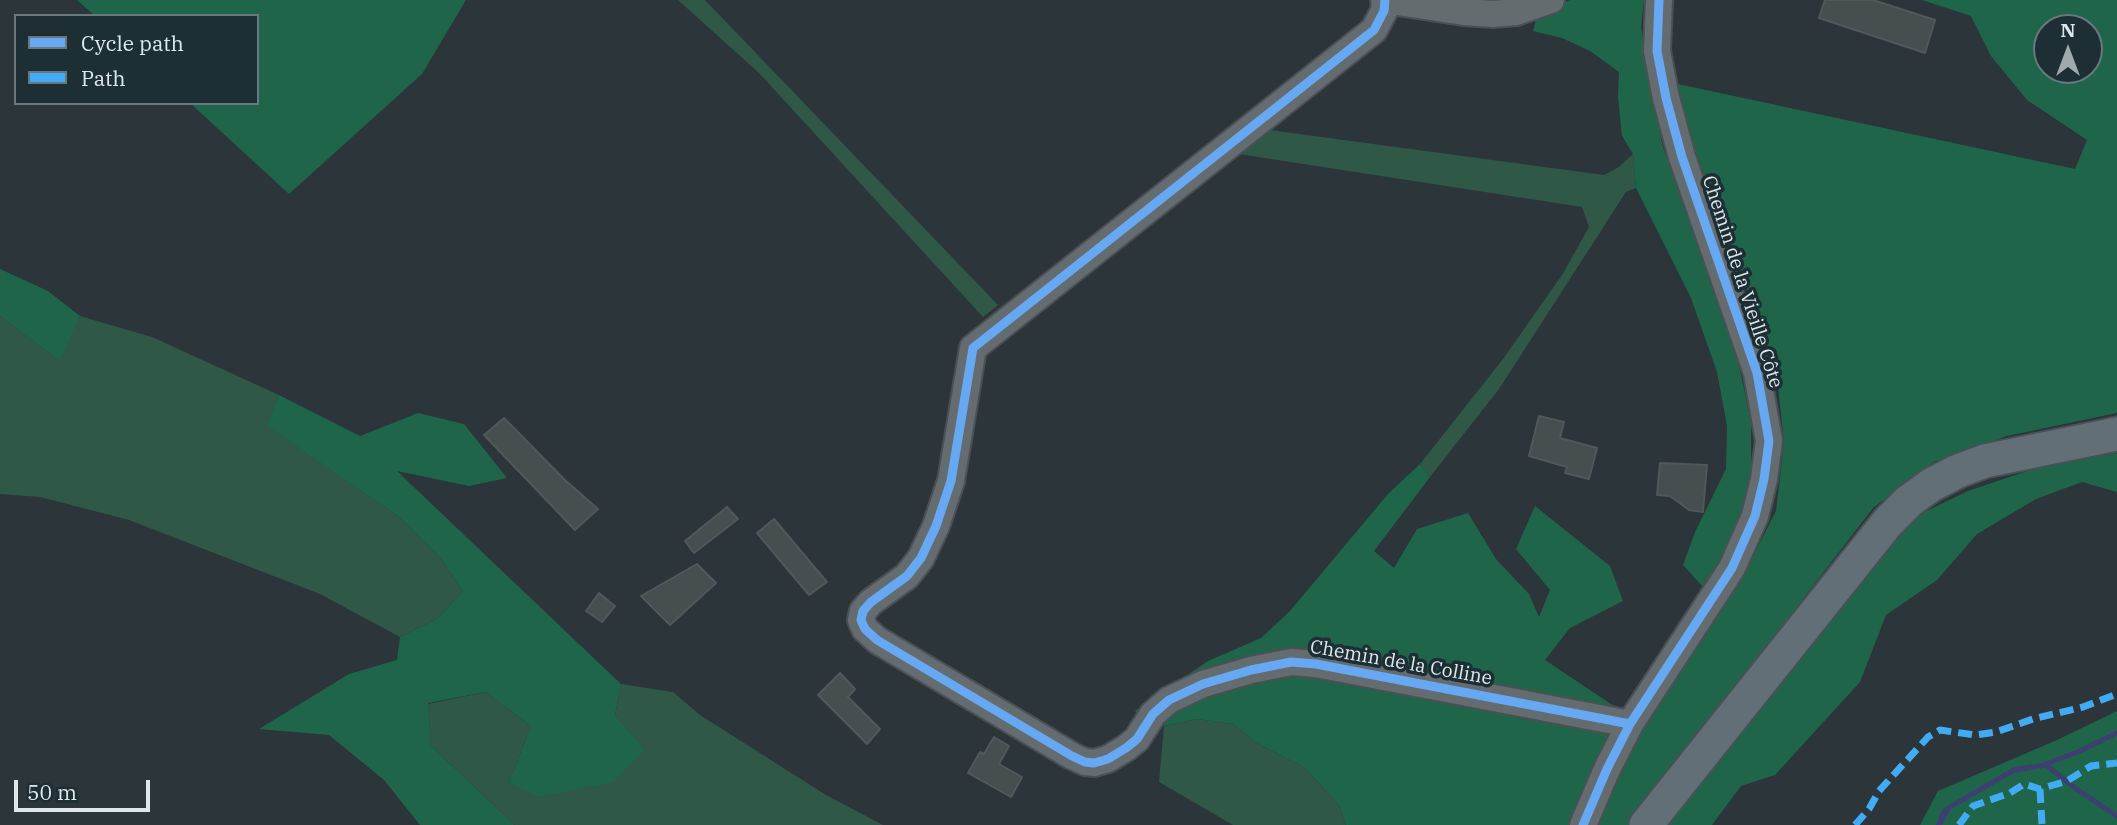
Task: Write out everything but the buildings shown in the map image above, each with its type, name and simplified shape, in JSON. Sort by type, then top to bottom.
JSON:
[{"type":"main road","points":[[1646,825],[1888,523],[1909,501],[1931,485],[1985,461],[2117,434]]},
{"type":"street","points":[[1384,0],[1493,14],[1516,12],[1551,0]]},
{"type":"street","name":"Chemin de la Colline","points":[[1384,0],[1384,11],[1374,30],[973,348],[951,481],[936,526],[921,558],[907,576],[863,611],[865,629],[877,640],[1084,762],[1108,759],[1126,748],[1137,739],[1153,714],[1169,700],[1203,684],[1291,662],[1316,664],[1630,724]]},
{"type":"street","name":"Chemin de la Vieille Côte","points":[[1583,825],[1630,724],[1732,568],[1755,516],[1764,480],[1769,441],[1757,373],[1682,157],[1665,98],[1657,51],[1659,0]]},
{"type":"green space","points":[[77,0],[466,0],[422,74],[289,194],[192,105],[259,105],[259,14],[93,14]]},
{"type":"green space","points":[[678,0],[705,0],[998,305],[983,317],[759,73]]},
{"type":"green space","points":[[1570,0],[1644,0],[1641,27],[1662,144],[1735,346],[1751,422],[1751,474],[1735,534],[1703,587],[1683,565],[1695,532],[1726,469],[1727,426],[1717,372],[1691,298],[1636,188],[1633,154],[1622,136],[1618,97],[1619,72],[1590,51],[1562,38],[1533,31],[1537,16]]},
{"type":"green space","points":[[1922,0],[2117,0],[2117,413],[2007,436],[1934,462],[1873,508],[1629,825],[1593,825],[1638,724],[1748,566],[1776,511],[1784,442],[1778,386],[1747,288],[1694,159],[1678,84],[2075,169],[2087,140],[2027,100],[1991,56],[1971,16]]},
{"type":"green space","points":[[1262,129],[1604,175],[1619,167],[1633,154],[1636,188],[1626,192],[1499,389],[1430,477],[1420,464],[1503,359],[1562,275],[1589,227],[1582,207],[1232,153]]},
{"type":"green space","points":[[0,269],[48,291],[80,316],[60,361],[0,316]]},
{"type":"green space","points":[[0,316],[59,360],[80,316],[152,337],[279,395],[268,426],[399,517],[438,555],[463,591],[437,619],[400,637],[320,594],[129,520],[40,497],[0,494]]},
{"type":"green space","points":[[279,395],[360,436],[418,413],[464,424],[507,478],[469,486],[397,471],[621,684],[615,715],[645,750],[613,782],[538,797],[509,782],[531,726],[485,692],[428,703],[431,746],[515,825],[420,825],[384,780],[329,735],[259,729],[349,674],[397,660],[400,637],[437,619],[463,591],[438,555],[399,517],[267,426]]},
{"type":"green space","points":[[2117,453],[2117,492],[2082,482],[2036,499],[1977,534],[1937,580],[1886,615],[1860,682],[1775,775],[1741,786],[1712,825],[1668,825],[1916,516],[1968,491],[2033,469]]},
{"type":"green space","points":[[1420,464],[1430,477],[1374,551],[1394,568],[1417,529],[1468,513],[1496,559],[1529,594],[1539,617],[1550,590],[1516,549],[1535,506],[1610,566],[1623,601],[1570,628],[1545,660],[1620,710],[1293,655],[1143,718],[1135,711],[1208,661],[1261,638],[1290,611],[1388,494]]},
{"type":"green space","points":[[1318,670],[1588,723],[1608,735],[1571,825],[1346,825],[1339,805],[1305,768],[1257,743],[1233,724],[1197,719],[1164,726],[1161,718],[1199,692]]},
{"type":"green space","points":[[621,684],[673,692],[700,715],[826,795],[883,825],[515,825],[431,746],[428,704],[485,692],[531,726],[509,782],[644,750],[615,715]]},
{"type":"green space","points":[[2117,711],[2117,825],[1920,825],[1938,791]]},
{"type":"green space","points":[[1197,719],[1233,724],[1257,743],[1305,768],[1339,805],[1346,825],[1233,825],[1159,782],[1164,726]]},
{"type":"water","points":[[2043,763],[2051,766],[2014,773],[1951,809],[1942,825],[1936,825],[1942,810],[1950,804],[2014,767]]},
{"type":"waterway","points":[[2041,766],[2117,733]]},
{"type":"waterway","points":[[2046,765],[2117,816]]},
{"type":"marked path","points":[[1855,825],[1869,809],[1879,791],[1928,737],[1940,730],[1975,735],[1996,732],[2033,719],[2083,707],[2117,694]]},
{"type":"marked path","points":[[1959,825],[1973,806],[2010,793],[2024,784],[2040,789],[2067,781],[2091,766],[2117,763]]},
{"type":"marked path","points":[[2040,789],[2042,825]]},
{"type":"cycle path","points":[[1385,0],[1384,11],[1374,30],[973,348],[951,481],[936,526],[921,558],[907,576],[871,602],[863,611],[861,620],[865,629],[877,640],[1085,762],[1094,763],[1108,759],[1126,748],[1137,739],[1153,714],[1169,700],[1203,684],[1291,662],[1316,664],[1630,724]]},
{"type":"cycle path","points":[[1583,825],[1630,724],[1732,568],[1755,516],[1769,441],[1757,373],[1682,157],[1666,98],[1657,51],[1659,0]]}]
